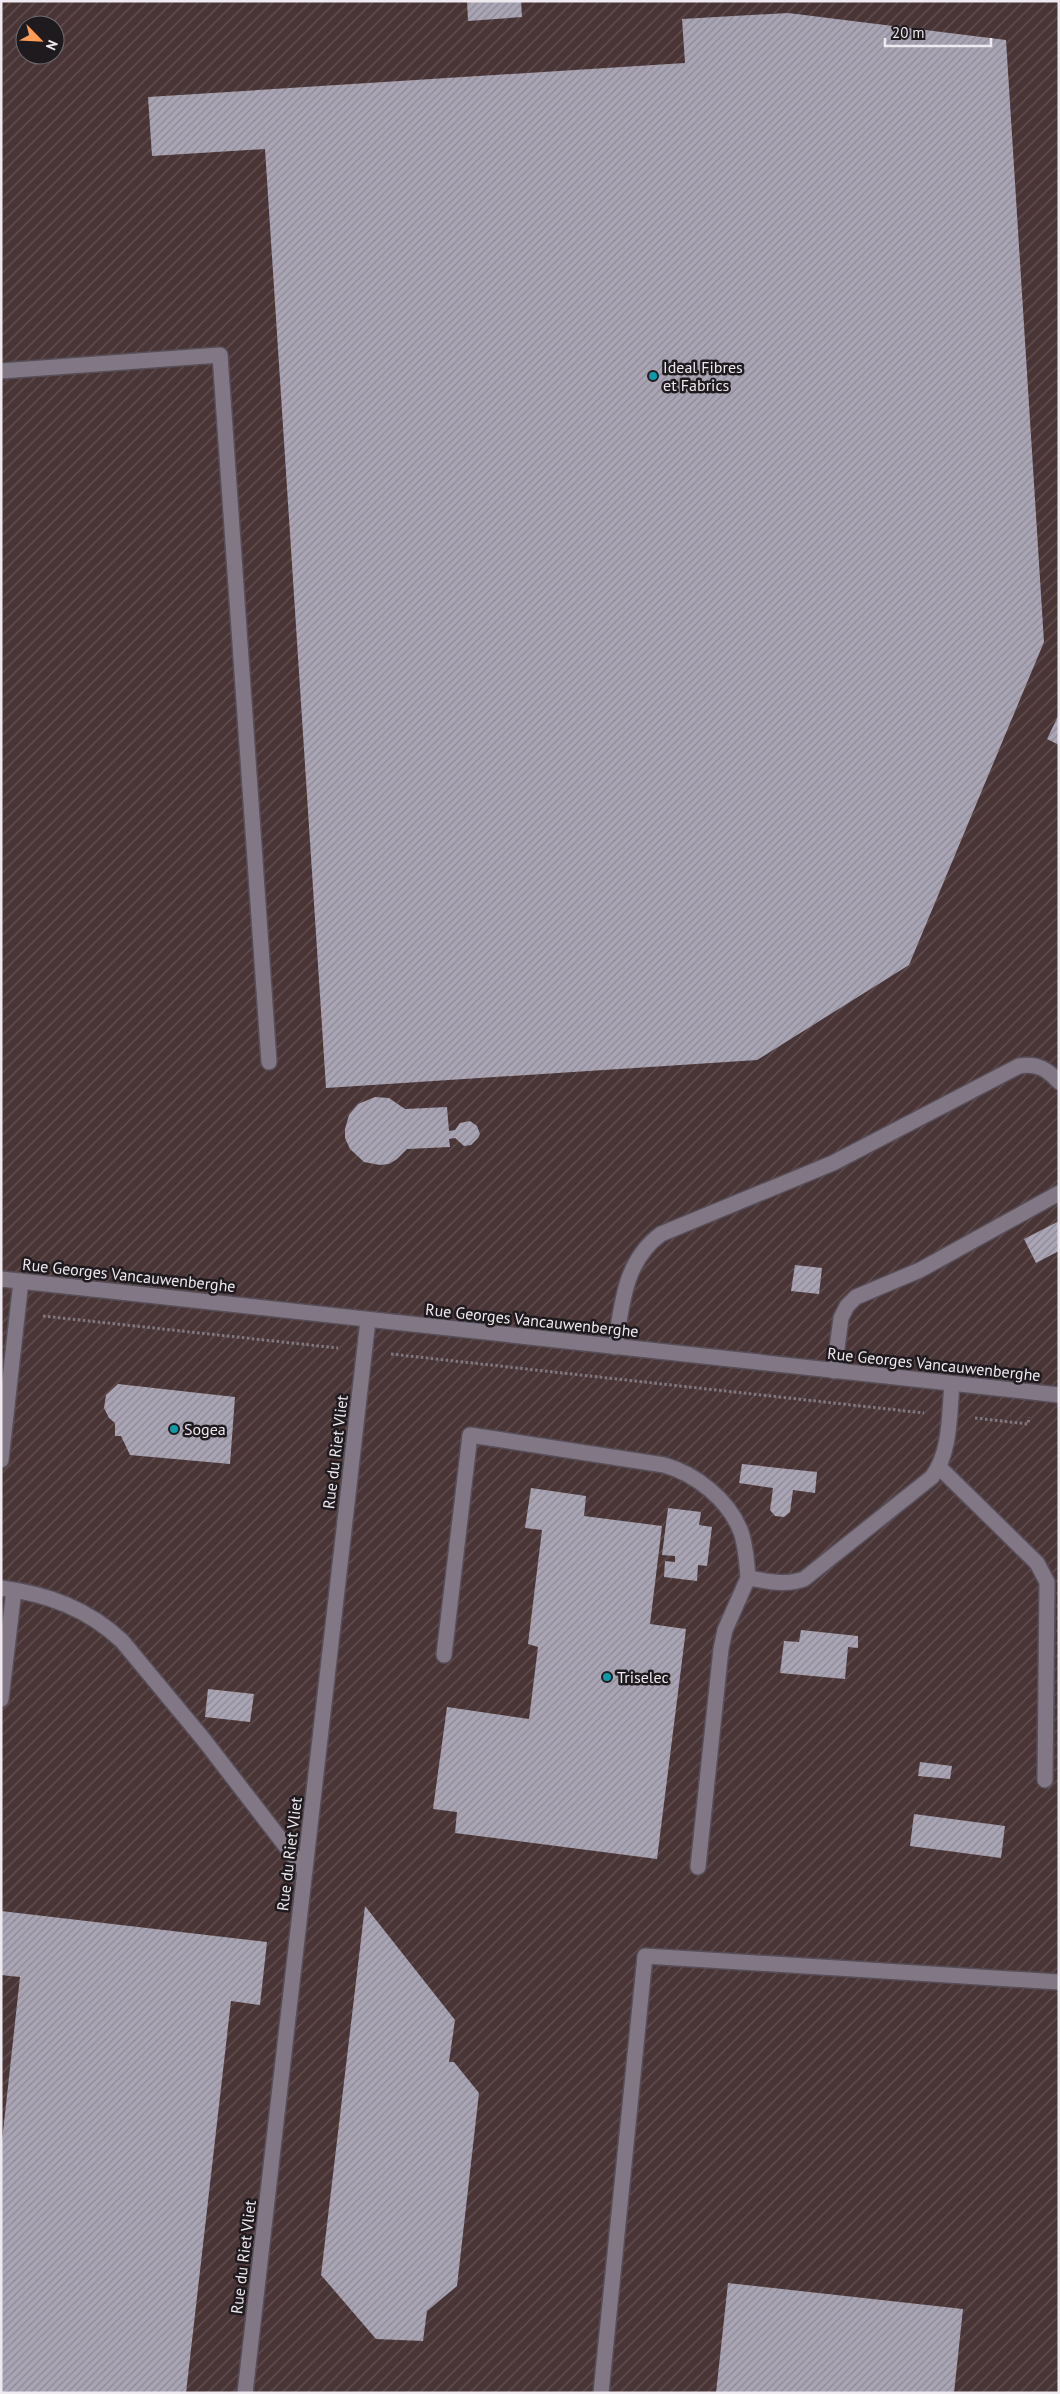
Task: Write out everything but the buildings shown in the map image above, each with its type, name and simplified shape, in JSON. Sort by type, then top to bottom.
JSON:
[{"type":"street","points":[[1,371],[220,355],[269,1062]]},
{"type":"street","points":[[615,1347],[628,1276],[643,1251],[661,1234],[833,1162],[1019,1066],[1032,1064],[1052,1074],[1059,1082]]},
{"type":"street","points":[[834,1371],[842,1318],[848,1306],[856,1297],[920,1270],[1059,1193]]},
{"type":"street","name":"Rue Georges Vancauwenberghe","points":[[1,1279],[1059,1395]]},
{"type":"street","points":[[1,1460],[21,1281]]},
{"type":"street","name":"Rue du Riet Vliet","points":[[245,2393],[368,1320]]},
{"type":"street","points":[[748,1578],[783,1584],[804,1579],[920,1488],[940,1467],[945,1453],[952,1384]]},
{"type":"street","points":[[444,1654],[470,1435],[664,1465],[680,1469],[708,1489],[732,1516],[741,1532],[748,1578],[725,1630],[698,1867]]},
{"type":"street","points":[[940,1467],[1037,1563],[1047,1582],[1045,1780]]},
{"type":"street","points":[[1,1699],[8,1589],[37,1594],[73,1607],[106,1627],[122,1641],[204,1740],[305,1871]]},
{"type":"street","points":[[601,2393],[645,1956],[1059,1982]]},
{"type":"path","points":[[17,1313],[1028,1424],[1033,1392]]},
{"type":"shaded area","points":[[1,1],[1059,1],[1059,2393],[1,2393]]},
{"type":"place","name":"Ideal Fibres et Fabrics","points":[[653,376]]},
{"type":"place","name":"Sogea","points":[[174,1429]]},
{"type":"place","name":"Triselec","points":[[607,1677]]}]
